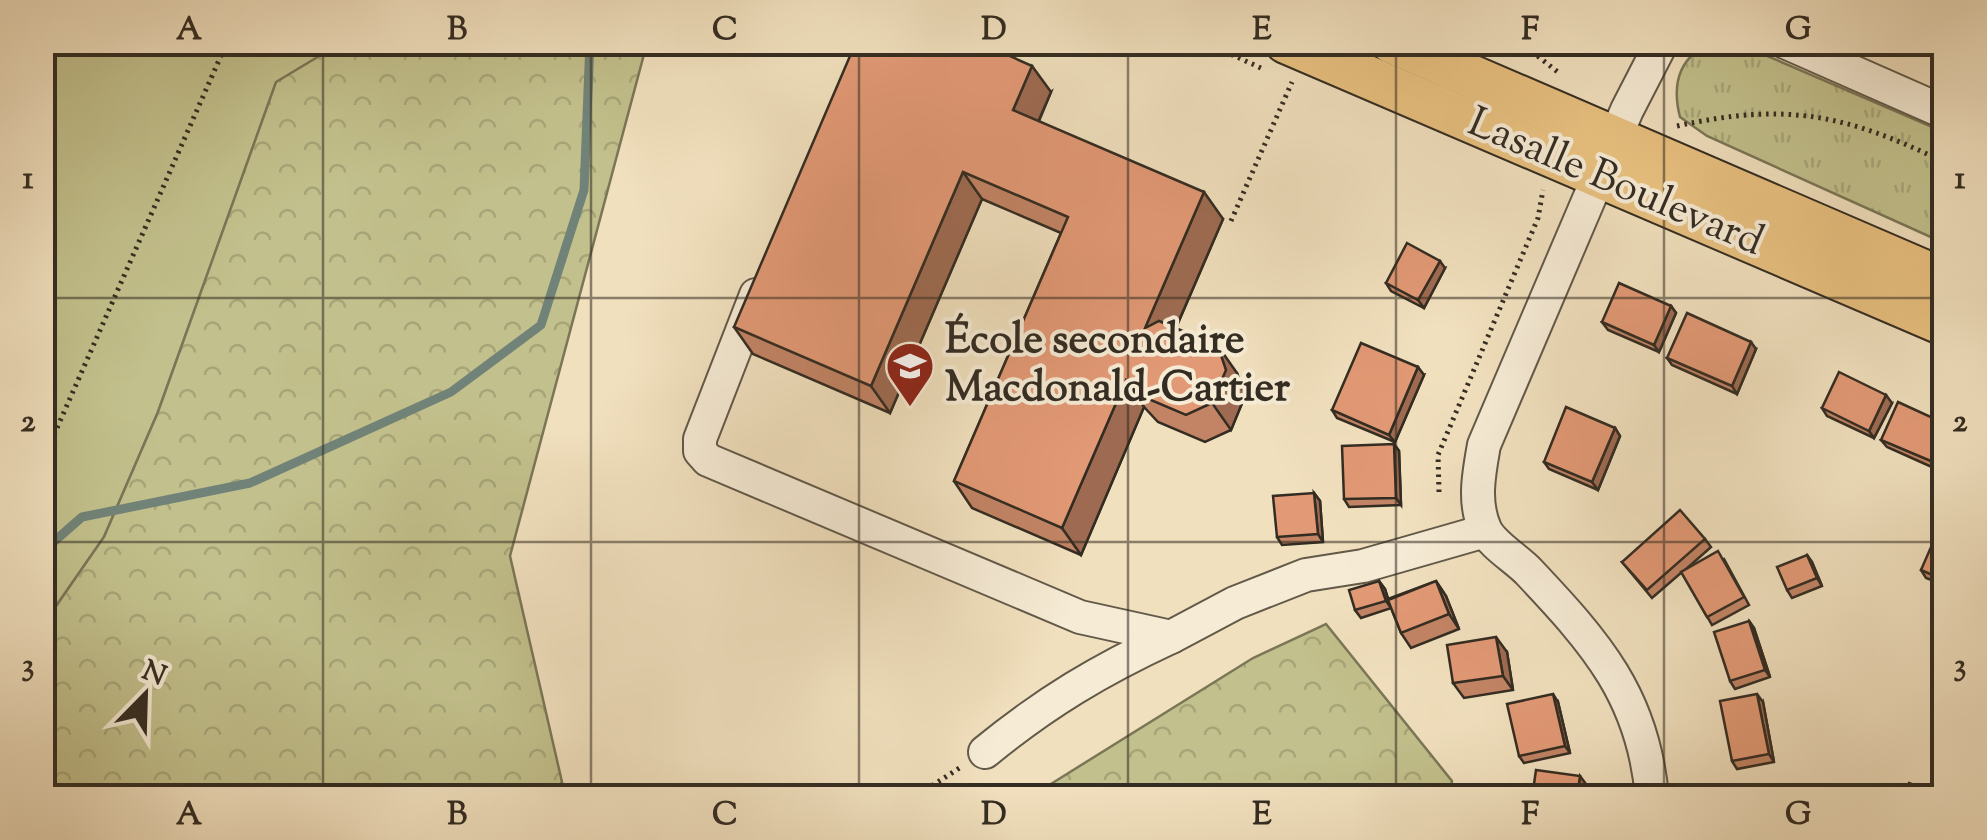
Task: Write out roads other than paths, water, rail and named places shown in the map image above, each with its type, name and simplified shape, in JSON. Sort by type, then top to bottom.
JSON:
[{"type":"main road","name":"Lasalle Boulevard","points":[[1392,42],[1944,280]]},
{"type":"main road","name":"Lasalle Boulevard","points":[[1289,62],[1558,160],[1944,324]]},
{"type":"street","points":[[1652,798],[1644,733],[1624,690],[1598,649],[1527,569],[1486,532],[1476,489],[1484,445],[1615,137],[1662,42]]},
{"type":"street","points":[[1786,42],[1944,111]]},
{"type":"street","points":[[770,263],[700,439],[700,450],[708,460],[1080,617],[1171,637]]},
{"type":"street","points":[[985,752],[1044,704],[1235,602],[1306,575],[1363,566],[1486,532]]},
{"type":"waterway","points":[[42,552],[82,517],[250,483],[451,392],[541,325],[584,190],[590,42]]},
{"type":"place","name":"École secondaire Macdonald-Cartier","points":[[910,408]]}]
